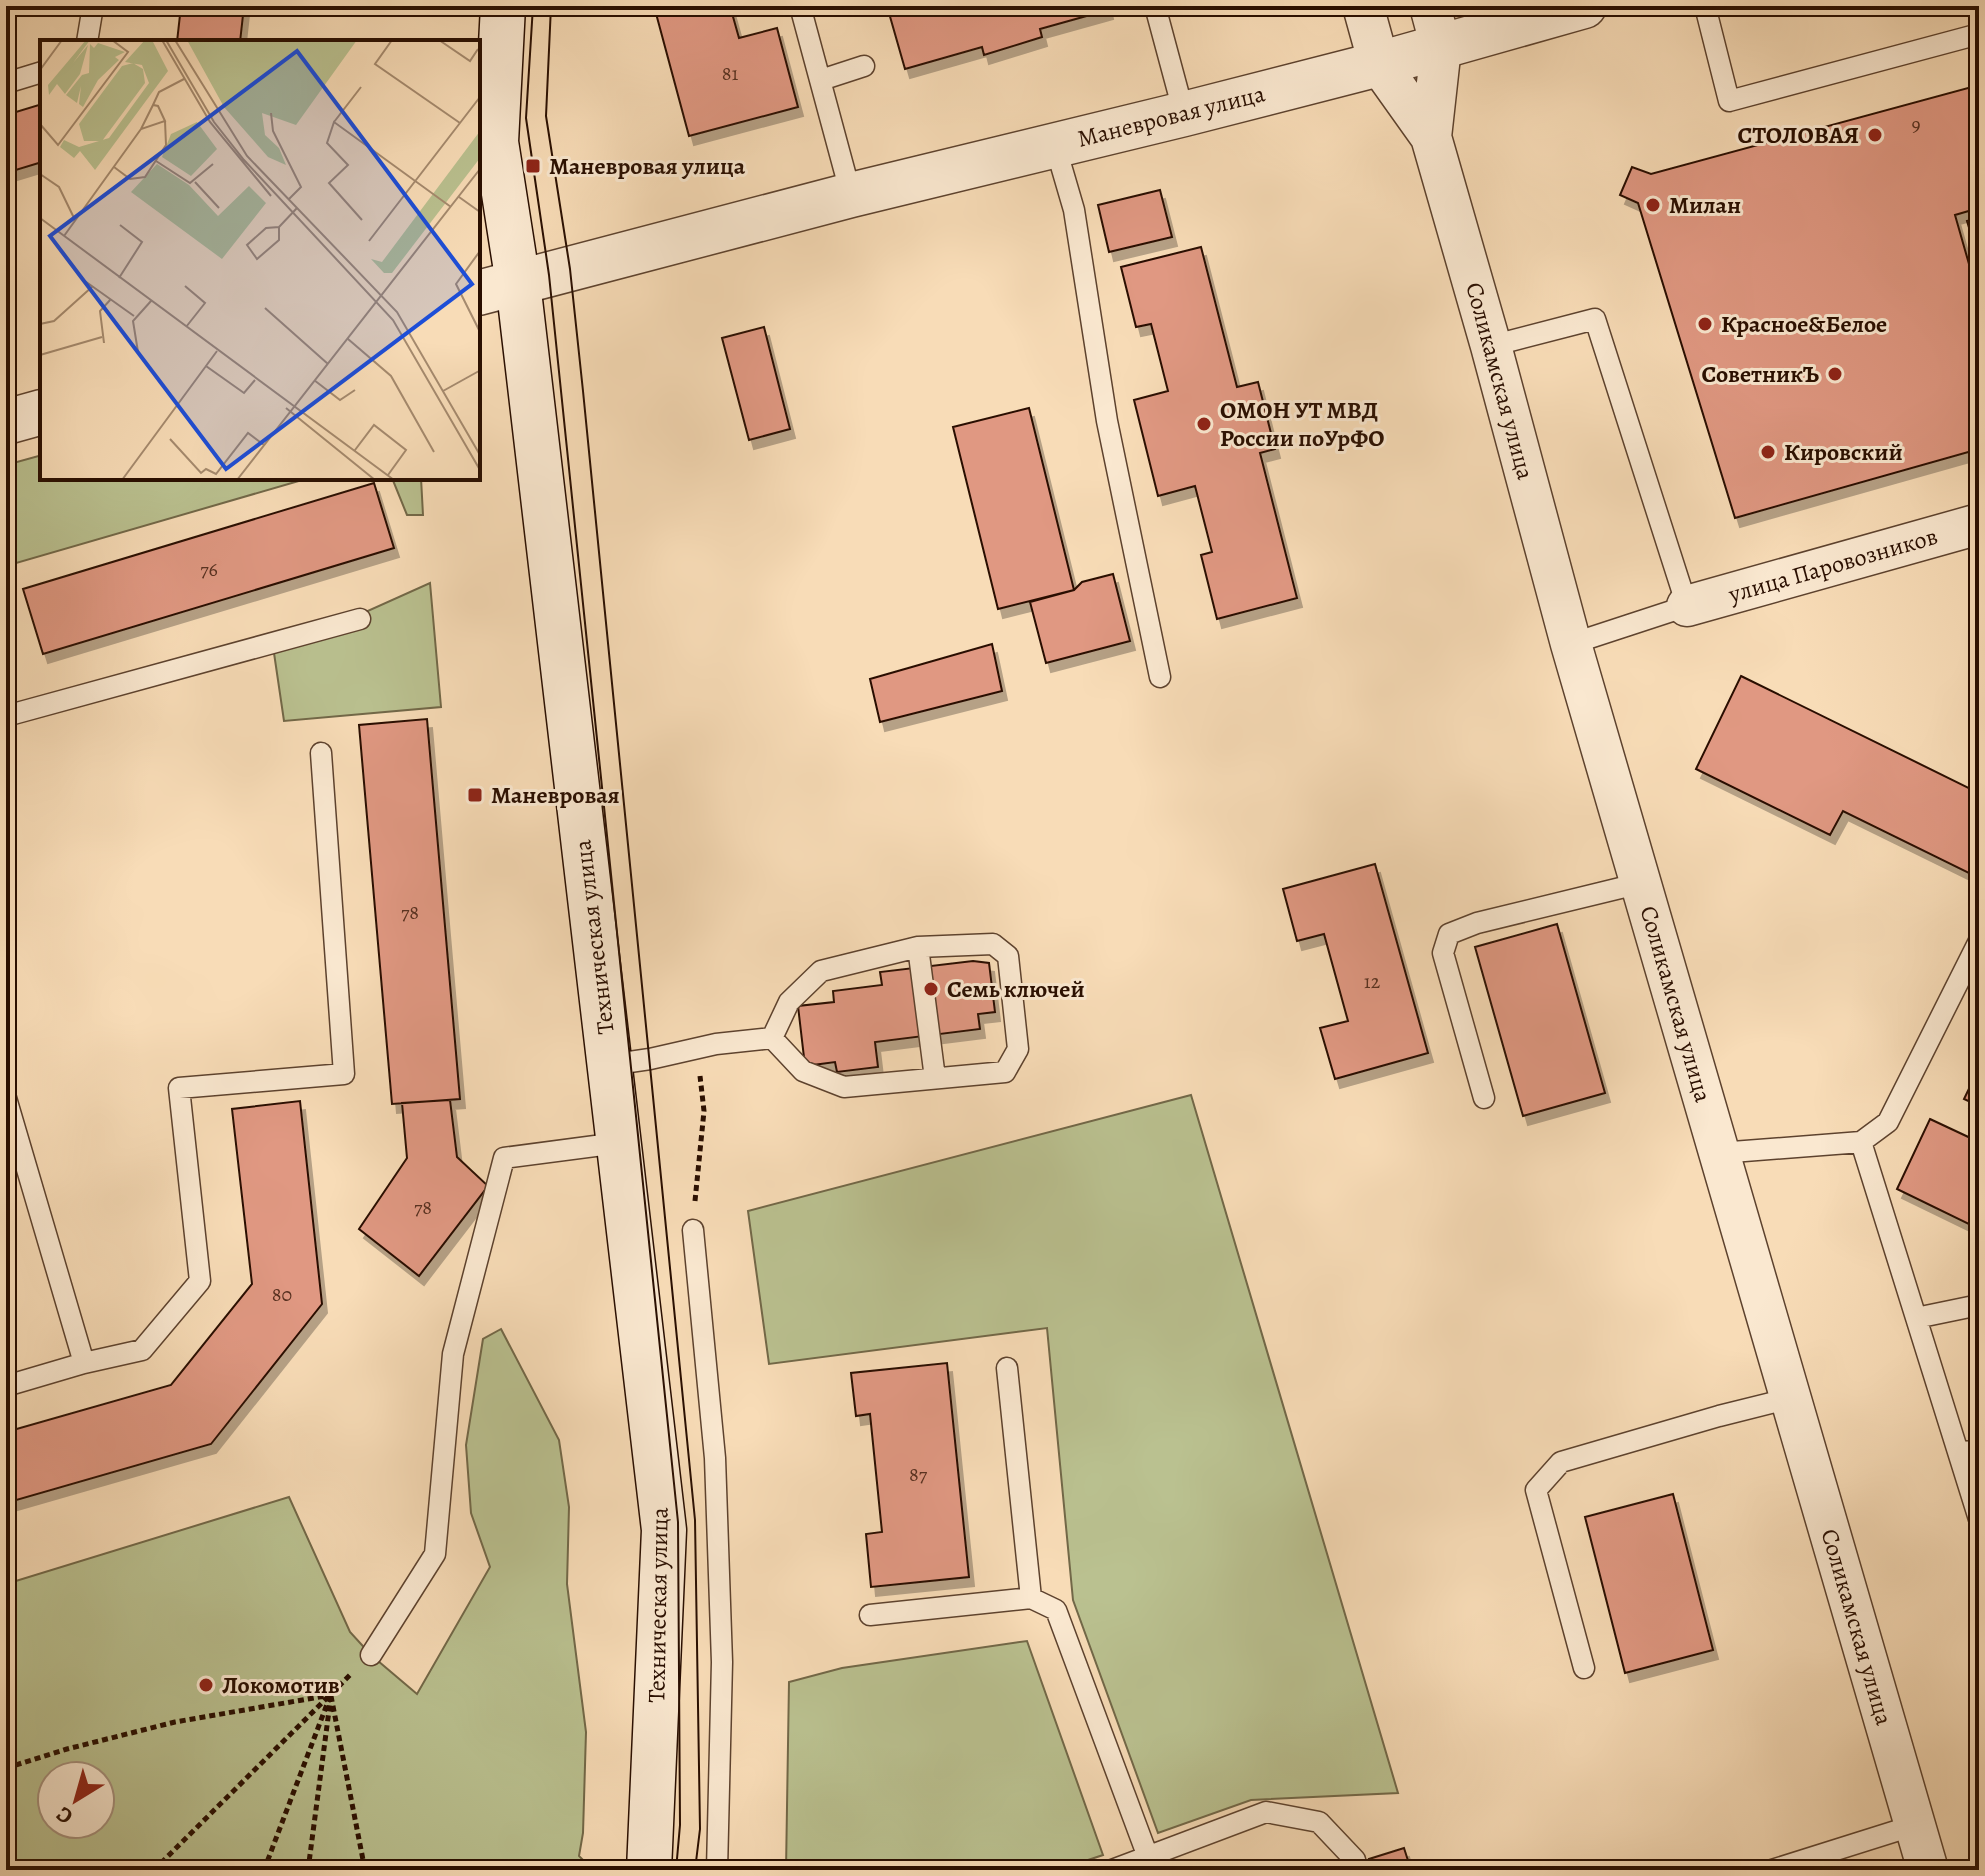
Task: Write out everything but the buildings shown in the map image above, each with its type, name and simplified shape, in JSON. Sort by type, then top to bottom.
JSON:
[{"type":"main road","name":"Техническая улица","points":[[503,6],[496,142],[498,288],[609,1065],[664,1530],[649,1870]]},
{"type":"main road","name":"Маневровая улица","points":[[498,288],[851,195],[1379,64],[1435,26],[1584,6]]},
{"type":"main road","points":[[6,422],[40,413]]},
{"type":"street","name":"Соликамская улица","points":[[1363,6],[1379,64],[1431,137]]},
{"type":"street","name":"Соликамская улица","points":[[1435,26],[1431,137],[1571,644],[1928,1870]]},
{"type":"street","name":"улица Паровозников","points":[[1687,606],[1979,524]]},
{"type":"lane","points":[[87,40],[93,6]]},
{"type":"lane","points":[[800,6],[851,195]]},
{"type":"lane","points":[[1155,6],[1184,114]]},
{"type":"lane","points":[[1705,6],[1729,101],[1979,34]]},
{"type":"lane","points":[[821,80],[864,66]]},
{"type":"lane","points":[[6,83],[40,73]]},
{"type":"lane","points":[[1055,145],[1074,210],[1107,421],[1160,677]]},
{"type":"lane","points":[[1491,346],[1595,319],[1687,606],[1571,644]]},
{"type":"lane","points":[[6,716],[360,619]]},
{"type":"lane","points":[[6,1386],[142,1350],[200,1281],[179,1088],[344,1074],[321,753]]},
{"type":"lane","points":[[1484,1098],[1443,953],[1449,934],[1477,923],[1641,883]]},
{"type":"lane","points":[[1719,1153],[1861,1142],[1888,1122],[1979,941]]},
{"type":"lane","points":[[993,944],[1008,956],[1018,1049],[1005,1072],[844,1087],[803,1071],[772,1038],[789,1002],[821,971],[918,947],[993,944]]},
{"type":"lane","points":[[918,947],[935,1078]]},
{"type":"lane","points":[[609,1065],[716,1044],[772,1038]]},
{"type":"lane","points":[[6,1098],[84,1363]]},
{"type":"lane","points":[[1861,1142],[1916,1318],[1969,1452],[1979,1519]]},
{"type":"lane","points":[[371,1655],[435,1554],[453,1354],[504,1158],[618,1143]]},
{"type":"lane","points":[[693,1230],[716,1474],[722,1662],[717,1870]]},
{"type":"lane","points":[[1916,1318],[1979,1305]]},
{"type":"lane","points":[[1007,1368],[1031,1598]]},
{"type":"lane","points":[[1584,1668],[1536,1490],[1561,1462],[1791,1398]]},
{"type":"lane","points":[[870,1615],[1031,1598],[1056,1610],[1148,1857]]},
{"type":"lane","points":[[1112,1870],[1266,1812],[1319,1822],[1355,1860],[1357,1870]]},
{"type":"lane","points":[[1772,1870],[1794,1866],[1915,1825]]},
{"type":"path","points":[[693,1230],[704,1111],[697,1048]]},
{"type":"path","points":[[154,1870],[371,1655]]},
{"type":"path","points":[[6,1768],[175,1722],[331,1695]]},
{"type":"path","points":[[264,1870],[331,1695]]},
{"type":"path","points":[[308,1870],[331,1695]]},
{"type":"path","points":[[331,1695],[365,1870]]},
{"type":"green space","points":[[40,456],[40,480],[302,480],[6,566],[6,465]]},
{"type":"green space","points":[[393,480],[421,480],[423,515],[407,515]]},
{"type":"green space","points":[[430,583],[441,707],[284,721],[274,653]]},
{"type":"green space","points":[[1191,1095],[1398,1793],[1251,1800],[1158,1833],[1073,1600],[1047,1328],[769,1364],[748,1211]]},
{"type":"green space","name":"Локомотив","points":[[501,1329],[559,1440],[569,1507],[567,1584],[586,1732],[583,1833],[579,1856],[590,1867],[589,1870],[6,1870],[6,1584],[289,1497],[350,1632],[371,1655],[417,1694],[490,1567],[471,1513],[466,1445],[483,1339]]},
{"type":"green space","points":[[1027,1641],[1103,1855],[1058,1870],[786,1870],[789,1682],[842,1668]]},
{"type":"tram line","points":[[533,6],[526,118],[549,275],[678,1522],[680,1825],[676,1870]]},
{"type":"tram line","points":[[551,6],[546,116],[570,269],[583,391],[695,1520],[700,1829],[695,1870]]},
{"type":"place","name":"СТОЛОВАЯ","points":[[1875,135]]},
{"type":"place","name":"Маневровая улица","points":[[533,166]]},
{"type":"place","name":"Милан","points":[[1653,205]]},
{"type":"place","name":"Красное&Белое","points":[[1705,324]]},
{"type":"place","name":"СоветникЪ","points":[[1835,374]]},
{"type":"place","name":"ОМОН УТ МВД России поУрФО","points":[[1204,424]]},
{"type":"place","name":"Кировский","points":[[1768,452]]},
{"type":"place","name":"Маневровая","points":[[475,795]]},
{"type":"place","name":"Семь ключей","points":[[931,989]]},
{"type":"place","name":"Локомотив","points":[[206,1685]]}]
